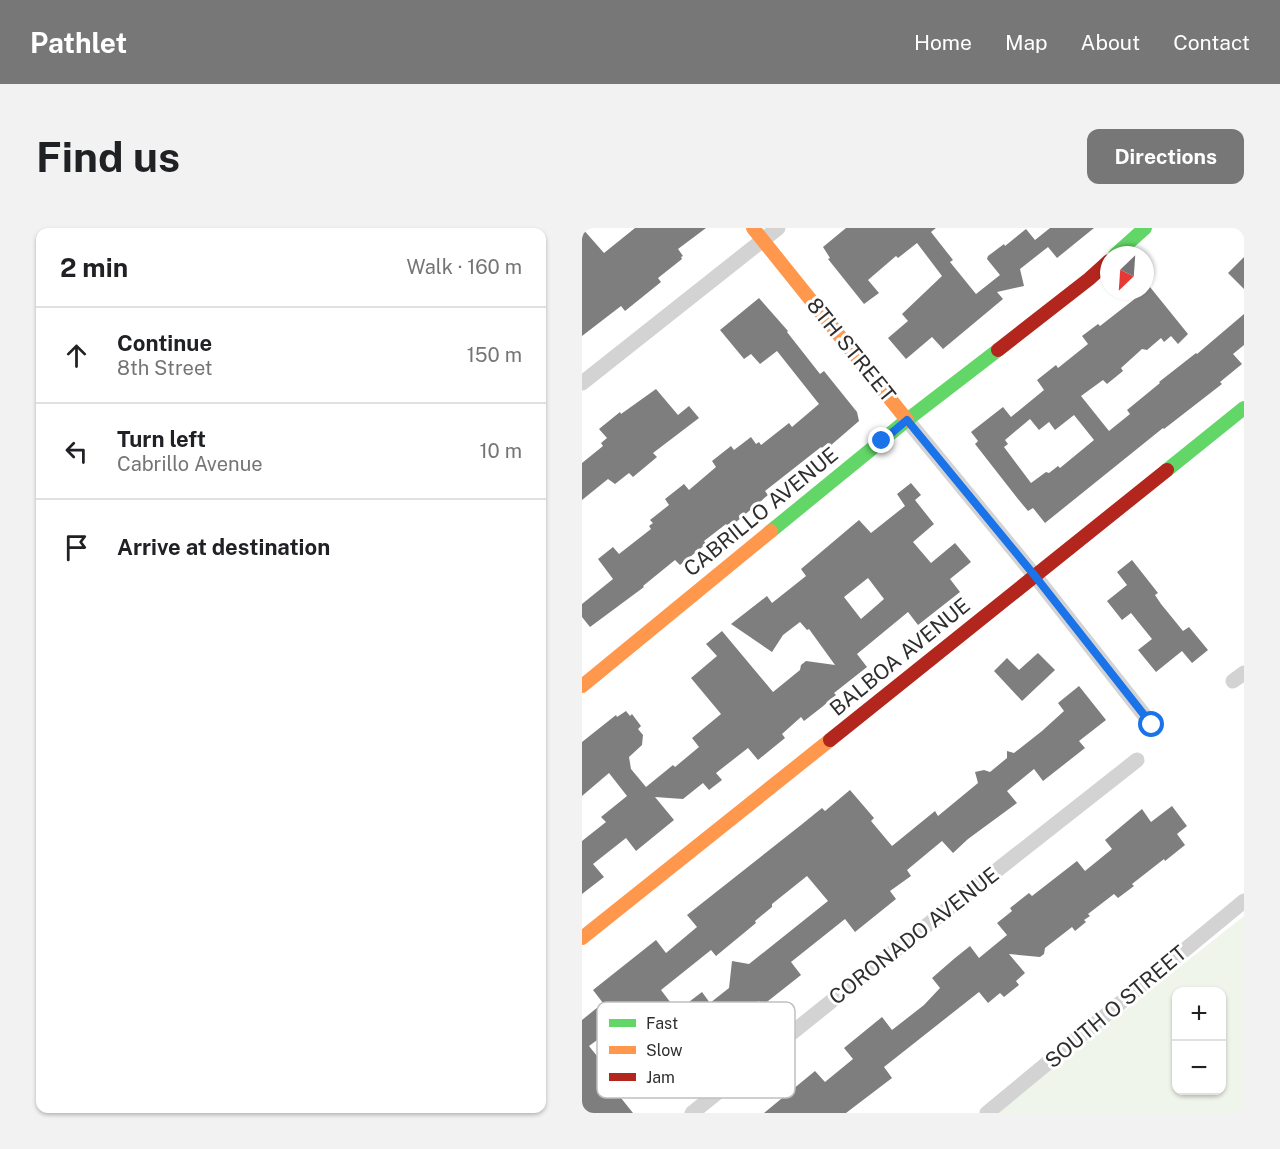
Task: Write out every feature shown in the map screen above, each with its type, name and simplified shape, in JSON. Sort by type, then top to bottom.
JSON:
[{"type":"street","points":[[582,383],[758,234],[778,228]]},
{"type":"street","points":[[1125,246],[1145,228]]},
{"type":"street","name":"8TH STREET","points":[[758,234],[1035,576],[1152,725]]},
{"type":"street","name":"CABRILLO AVENUE","points":[[582,686],[907,420],[1100,269]]},
{"type":"street","name":"BALBOA AVENUE","points":[[582,938],[1244,408]]},
{"type":"street","name":"CORONADO AVENUE","points":[[795,1030],[1137,760]]},
{"type":"street","name":"SOUTH O STREET","points":[[987,1113],[1244,901]]},
{"type":"street","name":"CORONADO AVENUE","points":[[692,1113],[711,1098]]},
{"type":"shaded area","points":[[1244,916],[1244,1113],[995,1113]]},
{"type":"building","points":[[582,228],[604,253],[635,228],[706,228],[678,249],[683,256],[682,259],[658,278],[661,282],[625,311],[621,306],[582,336]]},
{"type":"building","points":[[846,228],[936,228],[931,232],[953,260],[950,262],[976,294],[1000,275],[987,259],[988,256],[1026,229],[1035,240],[1050,228],[1094,228],[1057,258],[1048,247],[1020,269],[1024,286],[997,292],[1003,299],[943,349],[932,337],[906,359],[888,338],[908,321],[902,314],[942,276],[917,243],[898,258],[896,256],[868,280],[879,293],[864,304],[828,259],[830,258],[823,247]]},
{"type":"building","points":[[1244,257],[1244,289],[1228,273]]},
{"type":"building","points":[[1154,292],[1188,334],[1178,344],[1171,336],[1164,342],[1161,338],[1147,350],[1142,349],[1121,368],[1123,371],[1107,384],[1103,380],[1081,396],[1109,431],[1130,414],[1127,410],[1159,382],[1197,354],[1244,314],[1244,345],[1233,354],[1242,364],[1220,382],[1222,384],[1163,428],[1045,523],[1033,508],[1028,511],[1018,499],[975,444],[978,441],[971,432],[1003,407],[1011,417],[1044,390],[1037,380],[1056,365],[1058,368],[1088,344],[1082,336],[1098,324],[1100,326],[1133,300],[1154,300]],"holes":[[[1074,415],[1094,440],[1060,468],[1058,466],[1049,473],[1046,472],[1031,483],[1004,447],[1008,444],[1005,440],[1030,419],[1039,430],[1049,422],[1055,430]]]},
{"type":"building","points":[[759,298],[788,331],[820,374],[824,371],[857,412],[859,421],[830,446],[828,443],[821,447],[765,491],[768,495],[729,528],[726,524],[704,541],[706,544],[680,565],[675,560],[644,587],[590,627],[582,617],[582,604],[613,579],[598,559],[613,547],[619,554],[651,529],[649,526],[653,523],[650,520],[669,505],[665,499],[684,484],[689,490],[716,467],[712,461],[731,446],[734,450],[751,437],[756,444],[759,442],[761,445],[789,423],[792,427],[819,404],[777,351],[760,364],[751,354],[744,359],[720,330]]},
{"type":"building","points":[[656,389],[678,415],[689,406],[699,418],[653,453],[657,457],[633,477],[629,473],[615,484],[608,479],[582,500],[582,463],[603,446],[601,443],[607,438],[599,429],[620,412],[621,414]]},
{"type":"building","points":[[911,483],[921,495],[915,500],[934,524],[913,542],[931,563],[955,543],[971,562],[950,579],[960,592],[918,625],[908,612],[857,654],[867,667],[804,721],[801,717],[782,734],[785,738],[758,760],[748,748],[716,773],[722,780],[709,790],[703,783],[683,799],[655,797],[674,820],[636,851],[626,838],[593,864],[604,877],[582,894],[582,841],[606,822],[601,817],[627,796],[609,773],[582,796],[582,742],[616,715],[617,717],[626,711],[630,716],[632,714],[641,726],[638,729],[643,735],[642,745],[629,757],[631,769],[646,787],[673,765],[675,767],[699,747],[692,738],[721,714],[691,678],[717,656],[706,644],[722,631],[773,692],[800,670],[801,665],[806,661],[835,665],[809,629],[807,630],[800,622],[783,635],[772,652],[731,624],[767,596],[772,603],[806,576],[801,569],[859,520],[871,533],[905,506],[897,494]],"holes":[[[868,578],[884,599],[861,619],[844,597]]]},
{"type":"building","points":[[1132,560],[1158,593],[1155,595],[1161,604],[1183,631],[1189,627],[1208,650],[1192,663],[1182,651],[1156,672],[1138,650],[1152,639],[1131,613],[1122,620],[1107,601],[1127,585],[1117,572]]},
{"type":"building","points":[[1038,653],[1055,670],[1022,701],[994,671],[1007,658],[1019,670]]},
{"type":"building","points":[[1079,686],[1106,720],[1079,741],[1085,748],[1043,781],[1034,769],[1007,791],[1017,803],[953,853],[942,841],[907,870],[911,876],[890,891],[896,899],[855,932],[845,919],[791,962],[801,975],[767,1002],[711,1002],[729,988],[732,961],[749,964],[828,901],[807,876],[772,904],[772,907],[755,921],[756,923],[716,956],[711,950],[661,990],[670,1002],[602,1002],[593,990],[656,940],[666,953],[697,927],[687,915],[822,808],[825,811],[850,790],[874,818],[871,821],[892,846],[935,811],[938,816],[978,783],[975,772],[984,770],[990,772],[1007,758],[1007,751],[1014,753],[1064,711],[1058,703]]},
{"type":"building","points":[[1172,806],[1187,826],[1177,834],[1185,845],[1132,884],[1134,886],[1118,898],[1114,894],[1088,914],[1090,916],[1084,920],[1086,922],[1075,931],[1072,927],[1045,948],[1044,954],[1040,957],[1009,954],[1025,973],[1016,981],[1019,985],[1004,997],[1000,993],[988,1003],[979,992],[884,1067],[892,1078],[846,1113],[764,1113],[782,1098],[795,1098],[795,1087],[815,1071],[825,1082],[853,1059],[844,1048],[882,1017],[892,1030],[924,1005],[940,988],[932,978],[955,958],[970,946],[979,958],[1007,935],[997,923],[1012,911],[1010,908],[1029,893],[1032,896],[1077,861],[1085,871],[1112,849],[1105,840],[1142,809],[1151,822]]},
{"type":"building","points":[[702,992],[709,1002],[689,1002]]},
{"type":"building","points":[[597,1008],[597,1040],[589,1046],[597,1056],[597,1098],[621,1098],[633,1113],[582,1113],[582,1020]]},
{"type":"traffic: fast","points":[[1125,246],[1145,228]]},
{"type":"traffic: fast","points":[[771,531],[907,420],[998,350]]},
{"type":"traffic: fast","points":[[1167,470],[1244,408]]},
{"type":"traffic: slow","points":[[753,228],[907,420]]},
{"type":"traffic: slow","points":[[582,686],[771,531]]},
{"type":"traffic: slow","points":[[582,938],[830,740]]},
{"type":"traffic: jam","points":[[998,350],[1100,269]]},
{"type":"traffic: jam","points":[[830,740],[1167,470]]},
{"type":"route","points":[[882,441],[907,420],[1035,576],[1152,725]]}]
